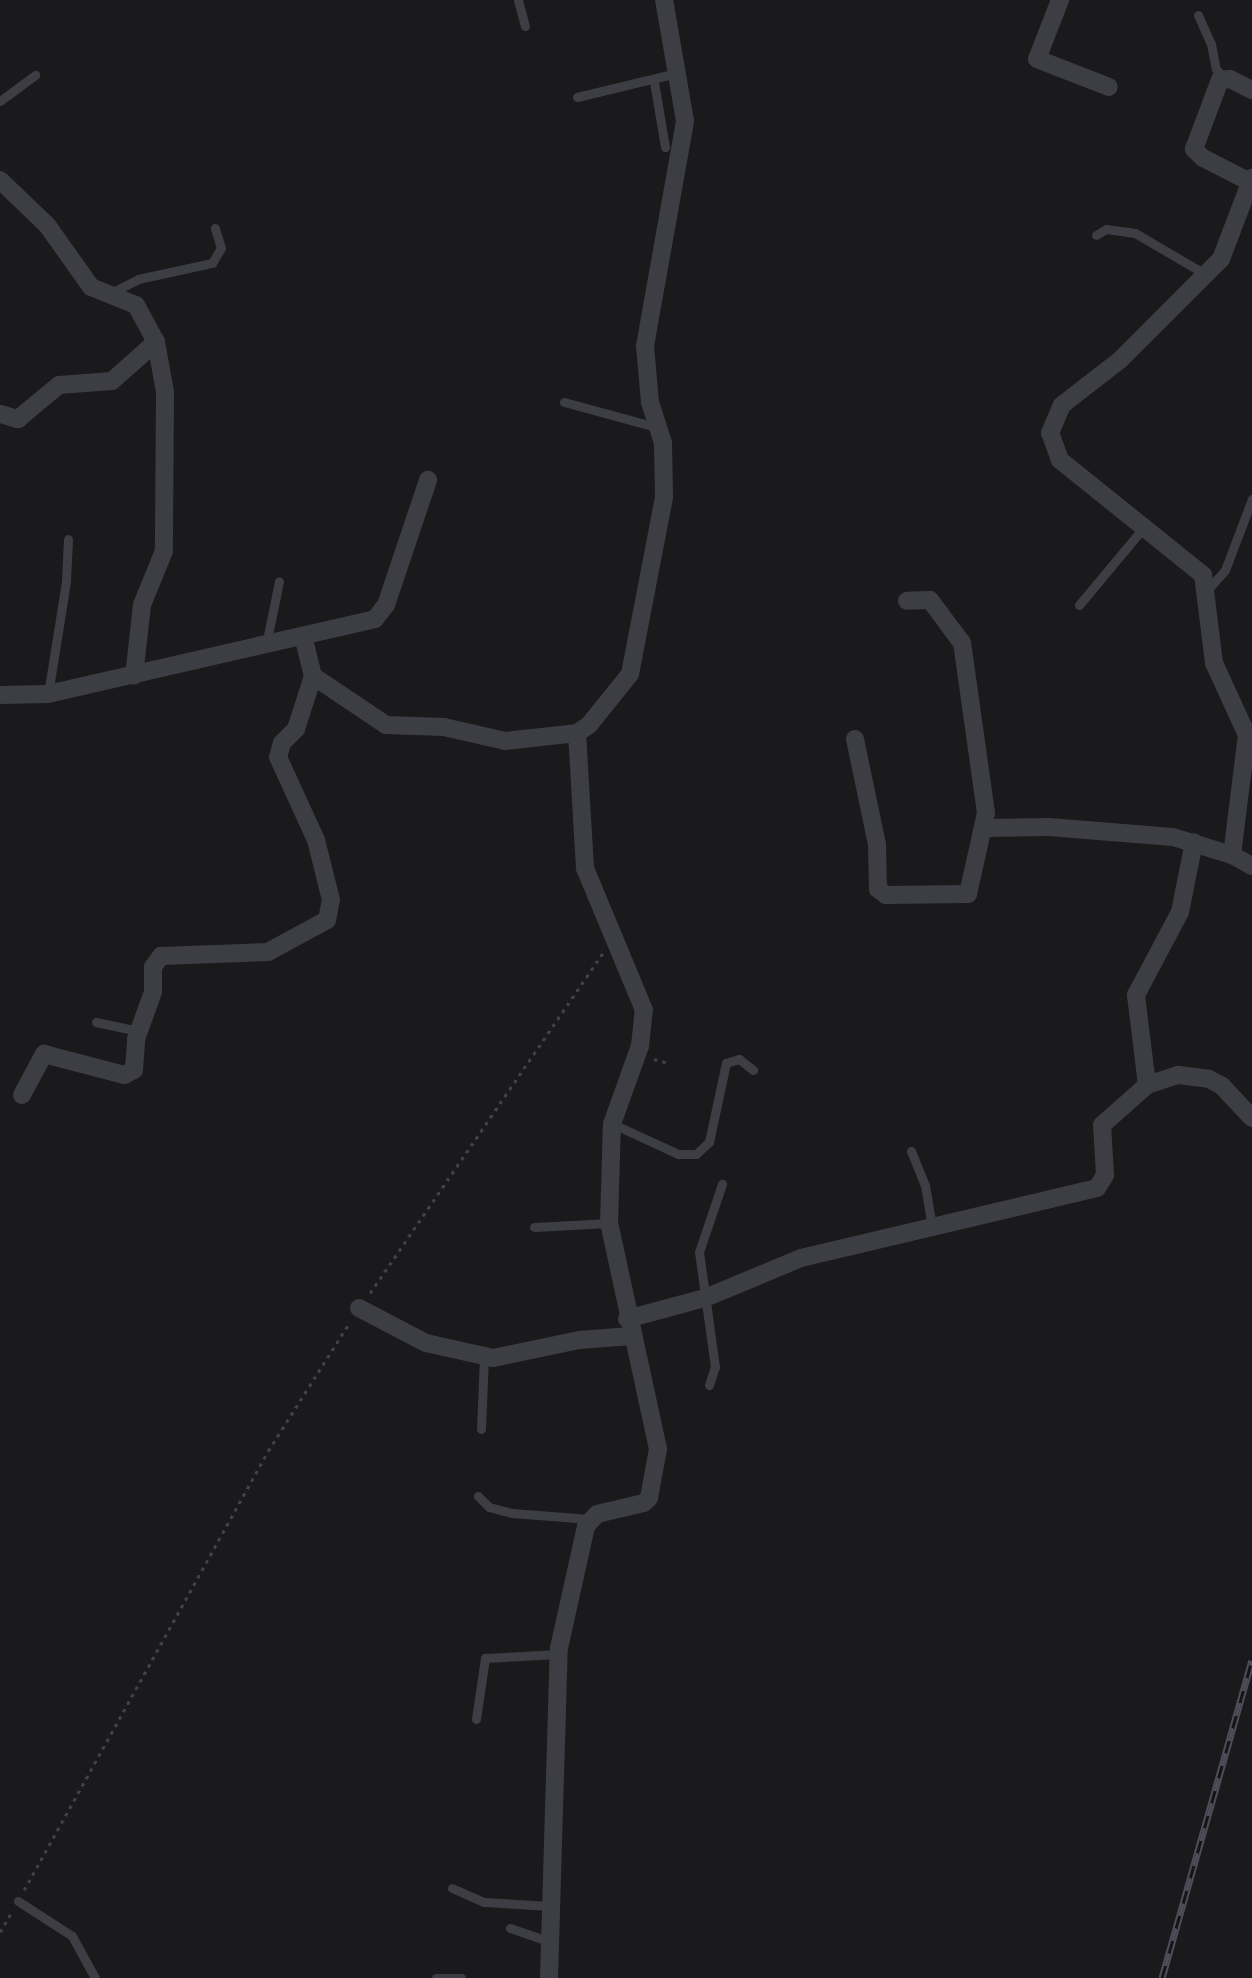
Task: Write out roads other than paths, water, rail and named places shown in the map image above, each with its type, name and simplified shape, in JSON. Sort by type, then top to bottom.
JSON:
[{"type":"street","points":[[313,676],[386,725],[431,725],[505,741],[576,733],[624,684],[633,662],[664,497],[658,427],[650,402],[645,346],[685,121],[664,0]]},
{"type":"street","points":[[1060,0],[1037,59],[1109,87]]},
{"type":"street","points":[[1232,855],[1247,735],[1214,663],[1209,589],[1193,563],[1060,460],[1050,433],[1062,405],[1120,360],[1207,275],[1230,242],[1251,180],[1203,158],[1194,149],[1212,95],[1224,78],[1252,90]]},
{"type":"street","points":[[0,180],[47,225],[91,287],[136,305],[156,342],[165,392],[164,551],[142,605],[134,676]]},
{"type":"street","points":[[0,414],[18,419],[59,385],[112,381],[156,342]]},
{"type":"street","points":[[0,695],[48,694],[134,676],[381,615],[428,480]]},
{"type":"street","points":[[855,739],[875,831],[881,893],[968,894],[985,828],[977,730],[962,643],[930,600],[907,601]]},
{"type":"street","points":[[22,1095],[41,1055],[48,1053],[130,1074],[136,1064],[138,1031],[153,992],[153,967],[161,956],[268,952],[314,930],[327,920],[331,900],[316,840],[278,757],[282,743],[296,729],[313,676],[303,636]]},
{"type":"street","points":[[549,1978],[559,1654],[590,1518],[644,1503],[653,1489],[658,1449],[629,1328],[609,1223],[612,1124],[644,1027],[639,992],[585,868],[576,733]]},
{"type":"street","points":[[985,828],[1049,827],[1194,842],[1232,855],[1252,866]]},
{"type":"street","points":[[1147,1084],[1136,995],[1180,912],[1194,842]]},
{"type":"street","points":[[359,1308],[426,1343],[484,1357],[513,1357],[629,1328],[801,1258],[1097,1188],[1105,1175],[1102,1125],[1147,1084],[1178,1075],[1209,1079],[1222,1086],[1252,1118]]},
{"type":"lane","points":[[518,0],[524,26]]},
{"type":"lane","points":[[1198,15],[1212,44],[1216,69],[1224,78]]},
{"type":"lane","points":[[577,97],[654,82],[678,73]]},
{"type":"lane","points":[[0,101],[35,75]]},
{"type":"lane","points":[[654,82],[665,147]]},
{"type":"lane","points":[[110,294],[138,279],[212,263],[221,248],[215,228]]},
{"type":"lane","points":[[1096,236],[1106,229],[1135,233],[1207,275]]},
{"type":"lane","points":[[564,402],[658,427]]},
{"type":"lane","points":[[1209,589],[1225,570],[1252,499]]},
{"type":"lane","points":[[1079,605],[1145,526]]},
{"type":"lane","points":[[48,694],[66,581],[68,539]]},
{"type":"lane","points":[[265,645],[279,581]]},
{"type":"lane","points":[[96,1022],[138,1031]]},
{"type":"lane","points":[[612,1124],[678,1154],[696,1154],[709,1142],[726,1063],[738,1059],[753,1070]]},
{"type":"lane","points":[[911,1151],[925,1185],[932,1227]]},
{"type":"lane","points":[[709,1385],[715,1376],[699,1252],[722,1184]]},
{"type":"lane","points":[[534,1227],[609,1223]]},
{"type":"lane","points":[[481,1429],[484,1357]]},
{"type":"lane","points":[[478,1496],[489,1507],[512,1513],[590,1518]]},
{"type":"lane","points":[[477,1719],[485,1658],[559,1654]]},
{"type":"lane","points":[[452,1888],[484,1902],[551,1906]]},
{"type":"lane","points":[[18,1901],[72,1936],[94,1978]]},
{"type":"lane","points":[[510,1928],[551,1942]]},
{"type":"lane","points":[[436,1978],[461,1978]]},
{"type":"railway","points":[[1162,1978],[1252,1660]]}]
